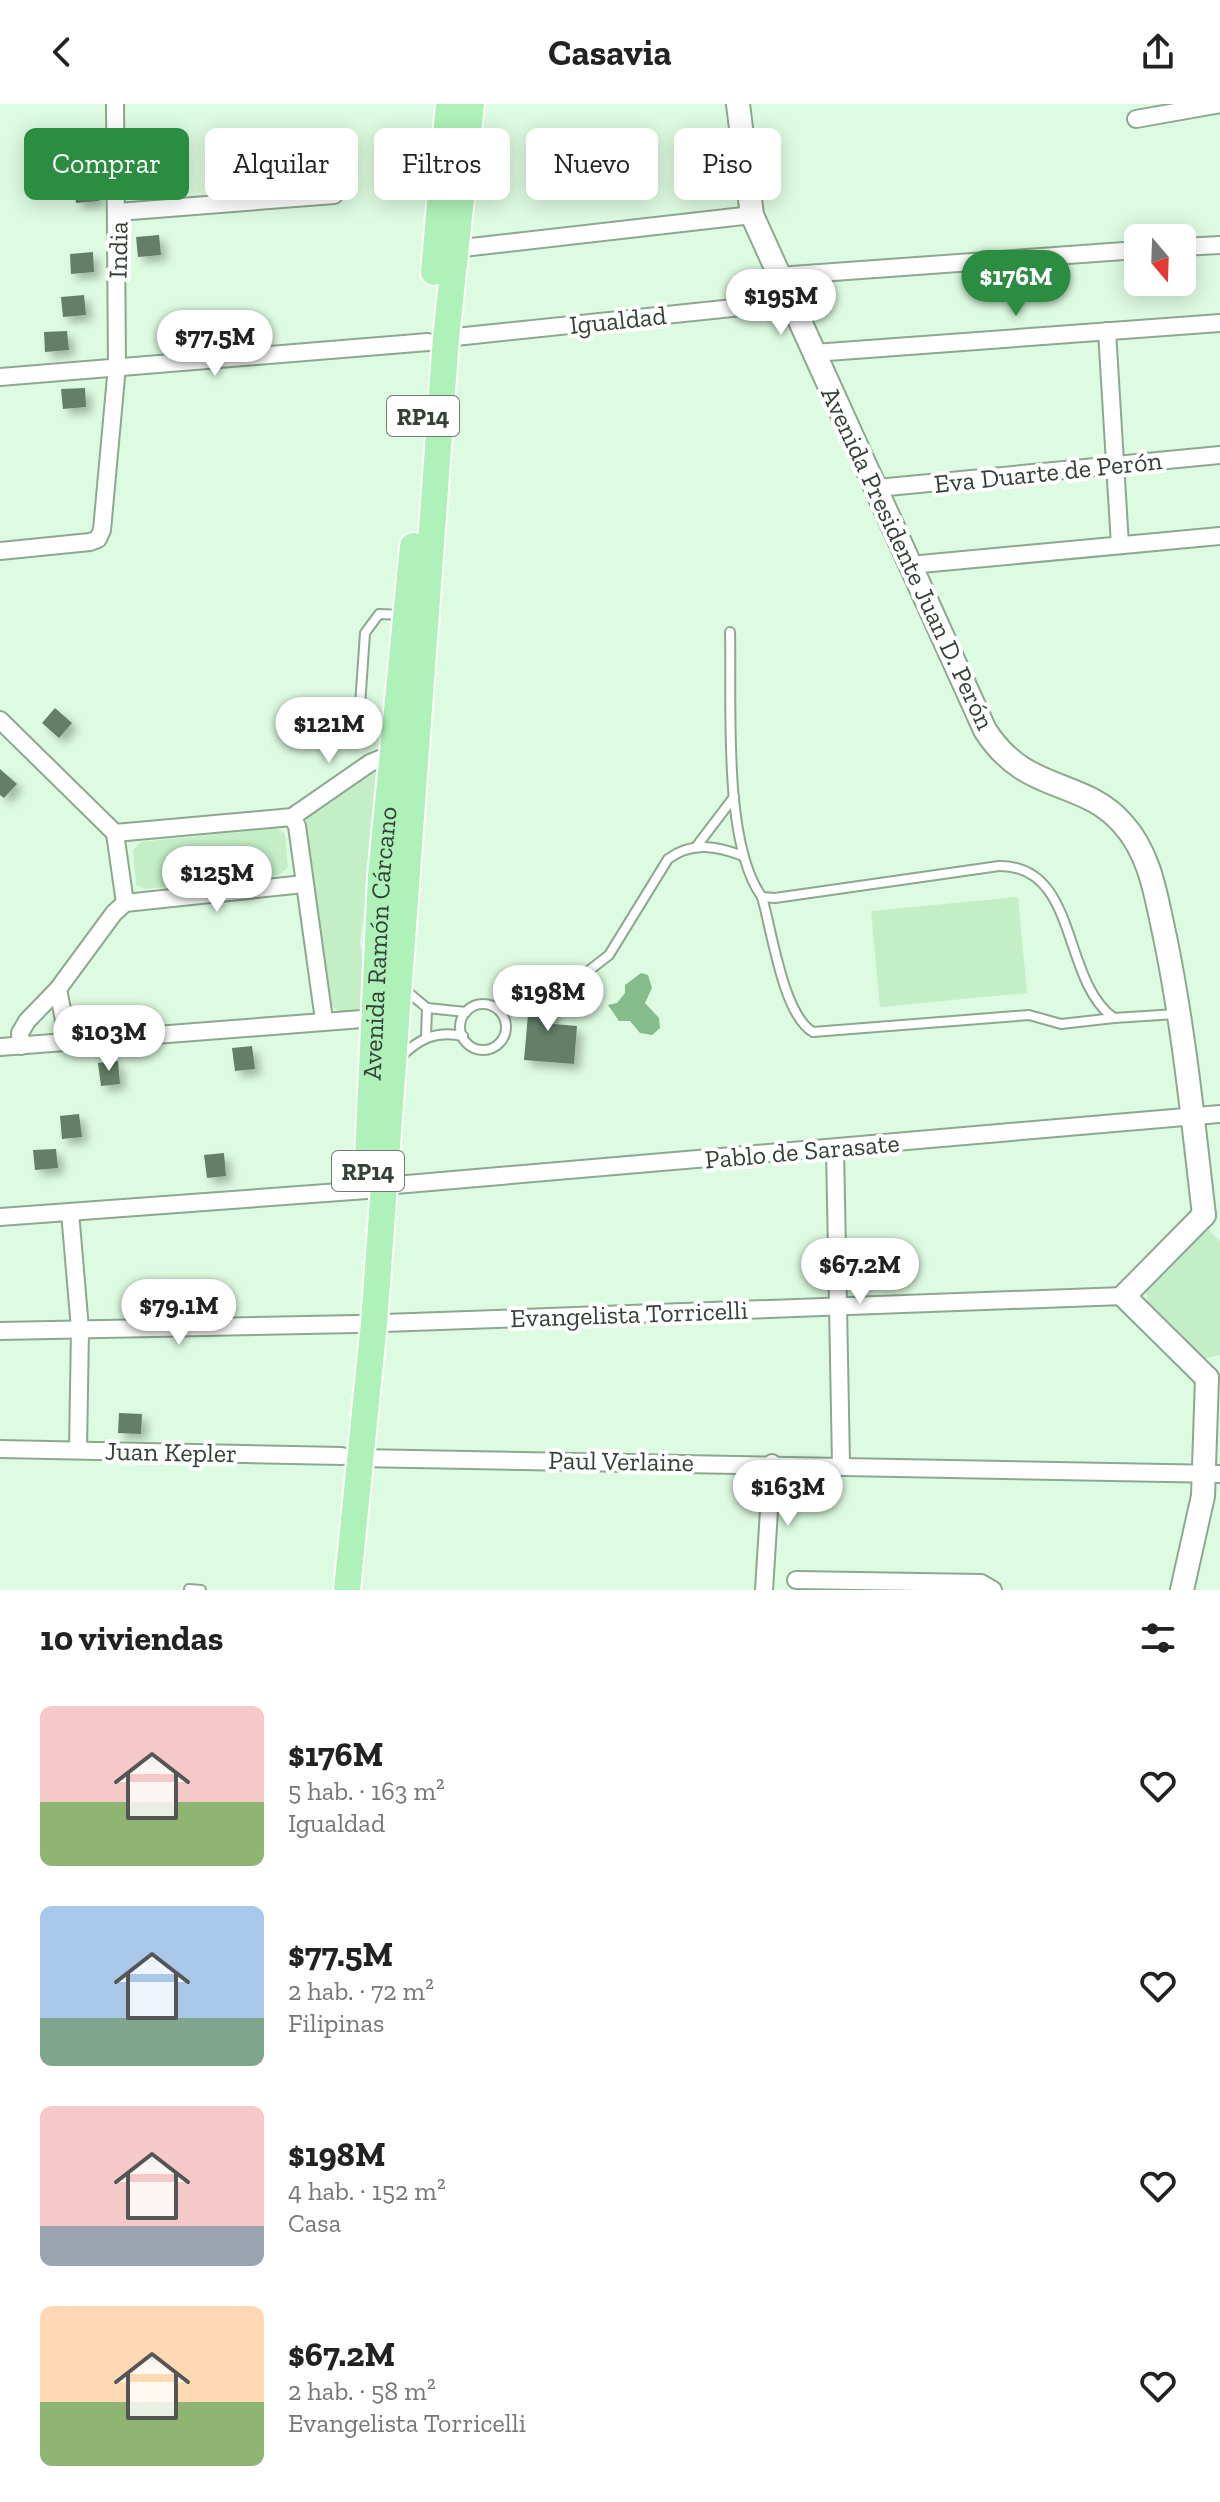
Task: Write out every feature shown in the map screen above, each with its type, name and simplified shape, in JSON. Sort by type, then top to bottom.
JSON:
[{"type":"main road","name":"RP14","points":[[416,617],[437,340],[449,104]]},
{"type":"main road","name":"RP14","points":[[437,340],[464,191],[471,104]]},
{"type":"main road","name":"Avenida Presidente Juan D. Perón","points":[[738,104],[752,215],[997,749],[1028,774],[1098,802],[1113,813],[1135,840],[1150,872],[1181,1013],[1193,1117],[1212,1223]]},
{"type":"main road","name":"Avenida Ramón Cárcano","points":[[375,1188],[375,1018],[381,876],[416,617]]},
{"type":"main road","name":"Avenida Ramón Cárcano","points":[[332,1590],[365,1323],[375,1188],[392,1068],[404,892],[400,745]]},
{"type":"main road","points":[[1182,1590],[1212,1474],[1214,1372],[1124,1296],[1212,1223]]},
{"type":"main road","name":"RP14","points":[[347,1590],[350,1457]]},
{"type":"street","name":"India","points":[[0,551],[98,539],[117,366],[115,104]]},
{"type":"street","points":[[1136,119],[1220,104]]},
{"type":"street","points":[[118,212],[270,200]]},
{"type":"street","points":[[454,249],[752,215]]},
{"type":"street","points":[[1196,246],[1220,245]]},
{"type":"street","points":[[778,276],[1124,251]]},
{"type":"street","name":"Igualdad","points":[[0,377],[437,340],[790,302]]},
{"type":"street","points":[[814,353],[1220,323]]},
{"type":"street","points":[[1107,331],[1120,545]]},
{"type":"street","name":"Eva Duarte de Perón","points":[[877,488],[1220,455]]},
{"type":"street","points":[[910,565],[1220,536]]},
{"type":"street","points":[[0,720],[115,833],[125,903]]},
{"type":"street","points":[[115,833],[292,817],[304,805],[400,745]]},
{"type":"street","points":[[292,817],[297,826],[324,1020]]},
{"type":"street","points":[[21,1046],[20,1033],[27,1021],[58,989],[114,913],[125,903],[304,884]]},
{"type":"street","points":[[58,989],[68,1041]]},
{"type":"street","points":[[1,1045],[21,1046],[375,1018]]},
{"type":"street","name":"Pablo de Sarasate","points":[[0,1217],[375,1188],[1220,1114]]},
{"type":"street","points":[[835,1148],[841,1464]]},
{"type":"street","points":[[70,1212],[80,1329],[78,1450]]},
{"type":"street","name":"Evangelista Torricelli","points":[[0,1331],[365,1323],[1124,1296]]},
{"type":"street","name":"Juan Kepler","points":[[0,1449],[350,1457]]},
{"type":"street","name":"Paul Verlaine","points":[[350,1457],[841,1464],[1212,1474]]},
{"type":"street","points":[[764,1590],[772,1463]]},
{"type":"street","points":[[796,1580],[912,1586],[981,1583],[993,1590]]},
{"type":"lane","points":[[400,745],[359,720],[365,633],[379,614],[416,617]]},
{"type":"lane","points":[[730,632],[734,796],[743,856],[762,897],[792,1008],[805,1027],[813,1032],[1029,1015],[1061,1024],[1181,1013]]},
{"type":"lane","points":[[696,847],[734,796]]},
{"type":"lane","points":[[497,1008],[526,982],[566,981],[596,967],[609,955],[668,859],[680,850],[723,848],[743,856]]},
{"type":"lane","points":[[762,897],[775,898],[999,866],[1026,868],[1039,878],[1052,896],[1096,999],[1114,1018]]},
{"type":"lane","points":[[397,983],[427,1008],[466,1012],[484,1004],[497,1008],[507,1028],[495,1047],[473,1047],[463,1036],[461,1023],[466,1012]]},
{"type":"lane","points":[[426,1037],[427,1008]]},
{"type":"lane","points":[[392,1068],[426,1037],[449,1033],[463,1036]]},
{"type":"lane","points":[[189,1589],[201,1590]]},
{"type":"shaded area","points":[[377,769],[382,784],[360,942],[366,974],[363,1008],[343,1012],[328,1000],[306,821],[308,811]]},
{"type":"shaded area","points":[[276,828],[285,834],[288,867],[279,875],[145,889],[136,885],[133,850],[141,842]]},
{"type":"shaded area","points":[[1018,897],[1027,993],[880,1007],[871,911]]},
{"type":"shaded area","points":[[641,973],[648,975],[652,988],[645,1003],[659,1018],[660,1028],[652,1035],[640,1033],[630,1021],[619,1021],[608,1005],[617,1003],[625,993],[625,985]]},
{"type":"shaded area","points":[[1208,1229],[1220,1241],[1220,1355],[1202,1359],[1148,1303],[1146,1289],[1198,1231]]},
{"type":"building","points":[[76,200],[99,200],[99,201],[76,203]]},
{"type":"building","points":[[159,235],[161,255],[138,257],[136,237]]},
{"type":"building","points":[[93,252],[94,272],[71,274],[70,254]]},
{"type":"building","points":[[84,295],[86,315],[63,317],[61,297]]},
{"type":"building","points":[[67,331],[69,350],[45,352],[44,332]]},
{"type":"building","points":[[85,388],[86,407],[63,409],[61,389]]},
{"type":"building","points":[[55,708],[72,723],[59,738],[42,723]]},
{"type":"building","points":[[0,769],[17,784],[4,798],[0,795]]},
{"type":"building","points":[[530,992],[556,994],[553,1024],[577,1026],[574,1064],[524,1060]]},
{"type":"building","points":[[252,1046],[255,1069],[235,1071],[232,1048]]},
{"type":"building","points":[[118,1061],[120,1084],[101,1086],[98,1063]]},
{"type":"building","points":[[79,1114],[82,1137],[62,1139],[60,1116]]},
{"type":"building","points":[[56,1149],[58,1168],[35,1170],[33,1150]]},
{"type":"building","points":[[224,1153],[226,1176],[207,1178],[204,1155]]},
{"type":"building","points":[[119,1413],[142,1414],[141,1434],[118,1433]]}]
